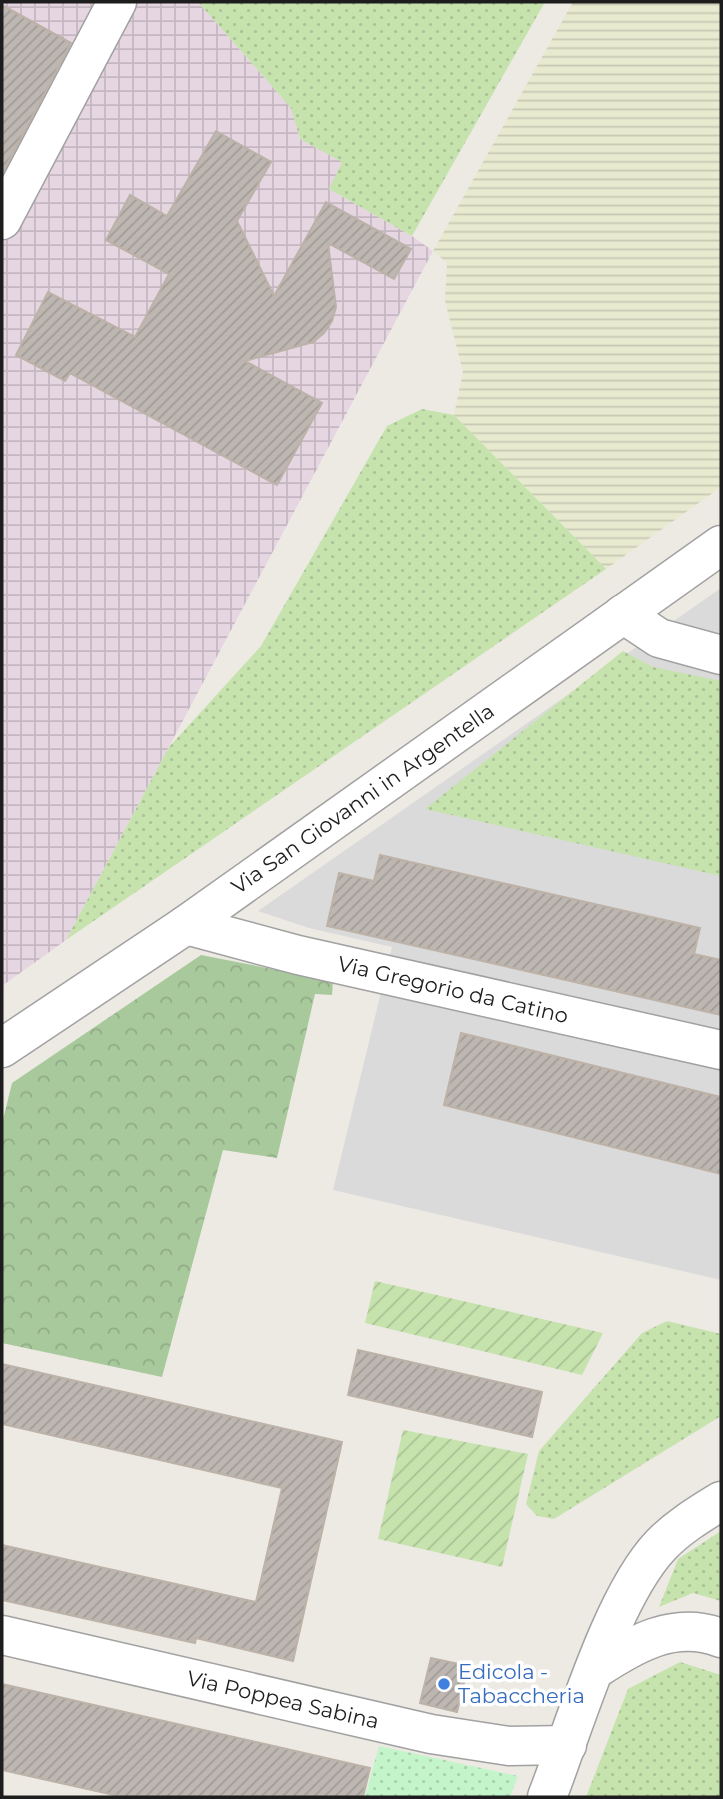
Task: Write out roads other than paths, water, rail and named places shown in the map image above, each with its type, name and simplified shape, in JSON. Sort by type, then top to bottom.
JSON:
[{"type":"street","points":[[2,220],[117,2]]},
{"type":"street","name":"Via San Giovanni in Argentella","points":[[2,1048],[186,925],[721,545]]},
{"type":"street","points":[[623,614],[659,638],[721,655]]},
{"type":"street","name":"Via Gregorio da Catino","points":[[186,925],[298,955],[721,1051]]},
{"type":"street","points":[[547,1797],[626,1598],[652,1556],[674,1533],[721,1501]]},
{"type":"street","points":[[596,1669],[645,1639],[660,1634],[696,1633],[721,1638]]},
{"type":"street","name":"Via Poppea Sabina","points":[[2,1636],[431,1734],[509,1746],[567,1745]]},
{"type":"place","name":"Edicola - Tabaccheria","points":[[444,1684]]}]
